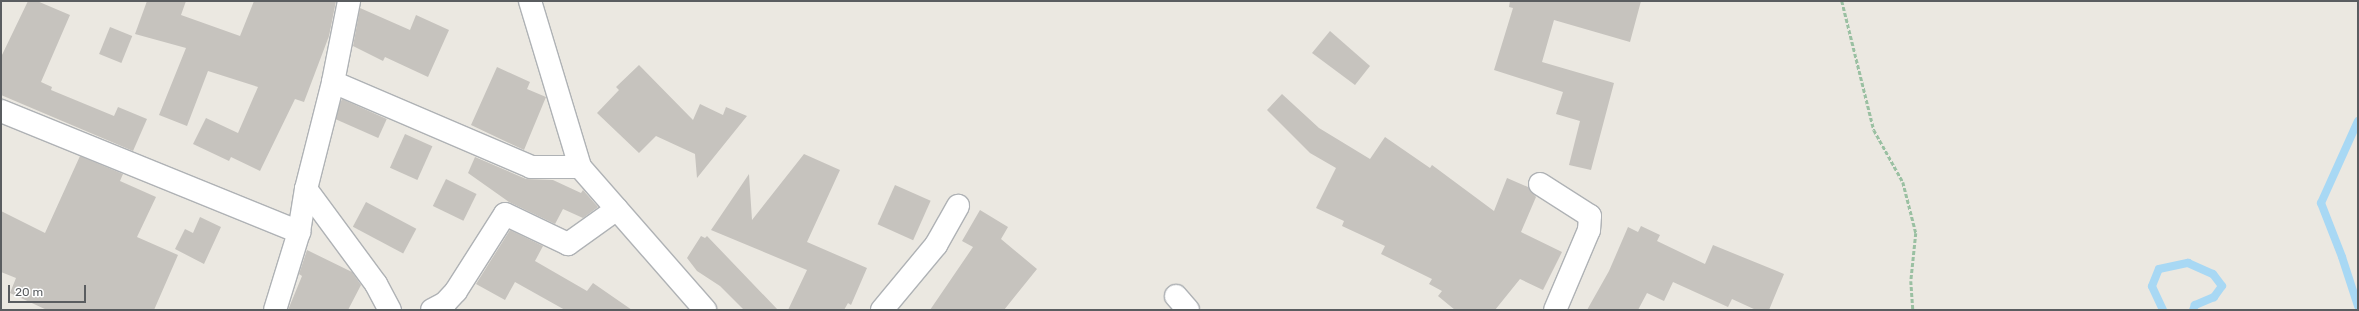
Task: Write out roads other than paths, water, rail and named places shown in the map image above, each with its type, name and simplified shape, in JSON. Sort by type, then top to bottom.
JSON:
[{"type":"street","points":[[275,310],[299,232],[306,189],[333,82],[349,1]]},
{"type":"street","points":[[530,1],[580,167],[705,310]]},
{"type":"street","points":[[333,82],[531,167],[580,167]]},
{"type":"street","points":[[1,111],[299,232]]},
{"type":"street","points":[[1540,184],[1590,216],[1589,230],[1555,310]]},
{"type":"street","points":[[306,189],[376,284],[390,310]]},
{"type":"street","points":[[882,310],[936,245],[958,206]]},
{"type":"street","points":[[432,310],[445,303],[456,291],[505,214],[568,244],[617,209]]},
{"type":"waterway","points":[[2358,121],[2321,203],[2342,257],[2358,306]]},
{"type":"waterway","points":[[2163,310],[2152,286],[2159,269],[2188,263],[2213,274],[2222,286],[2214,297],[2195,305],[2193,310]]}]
